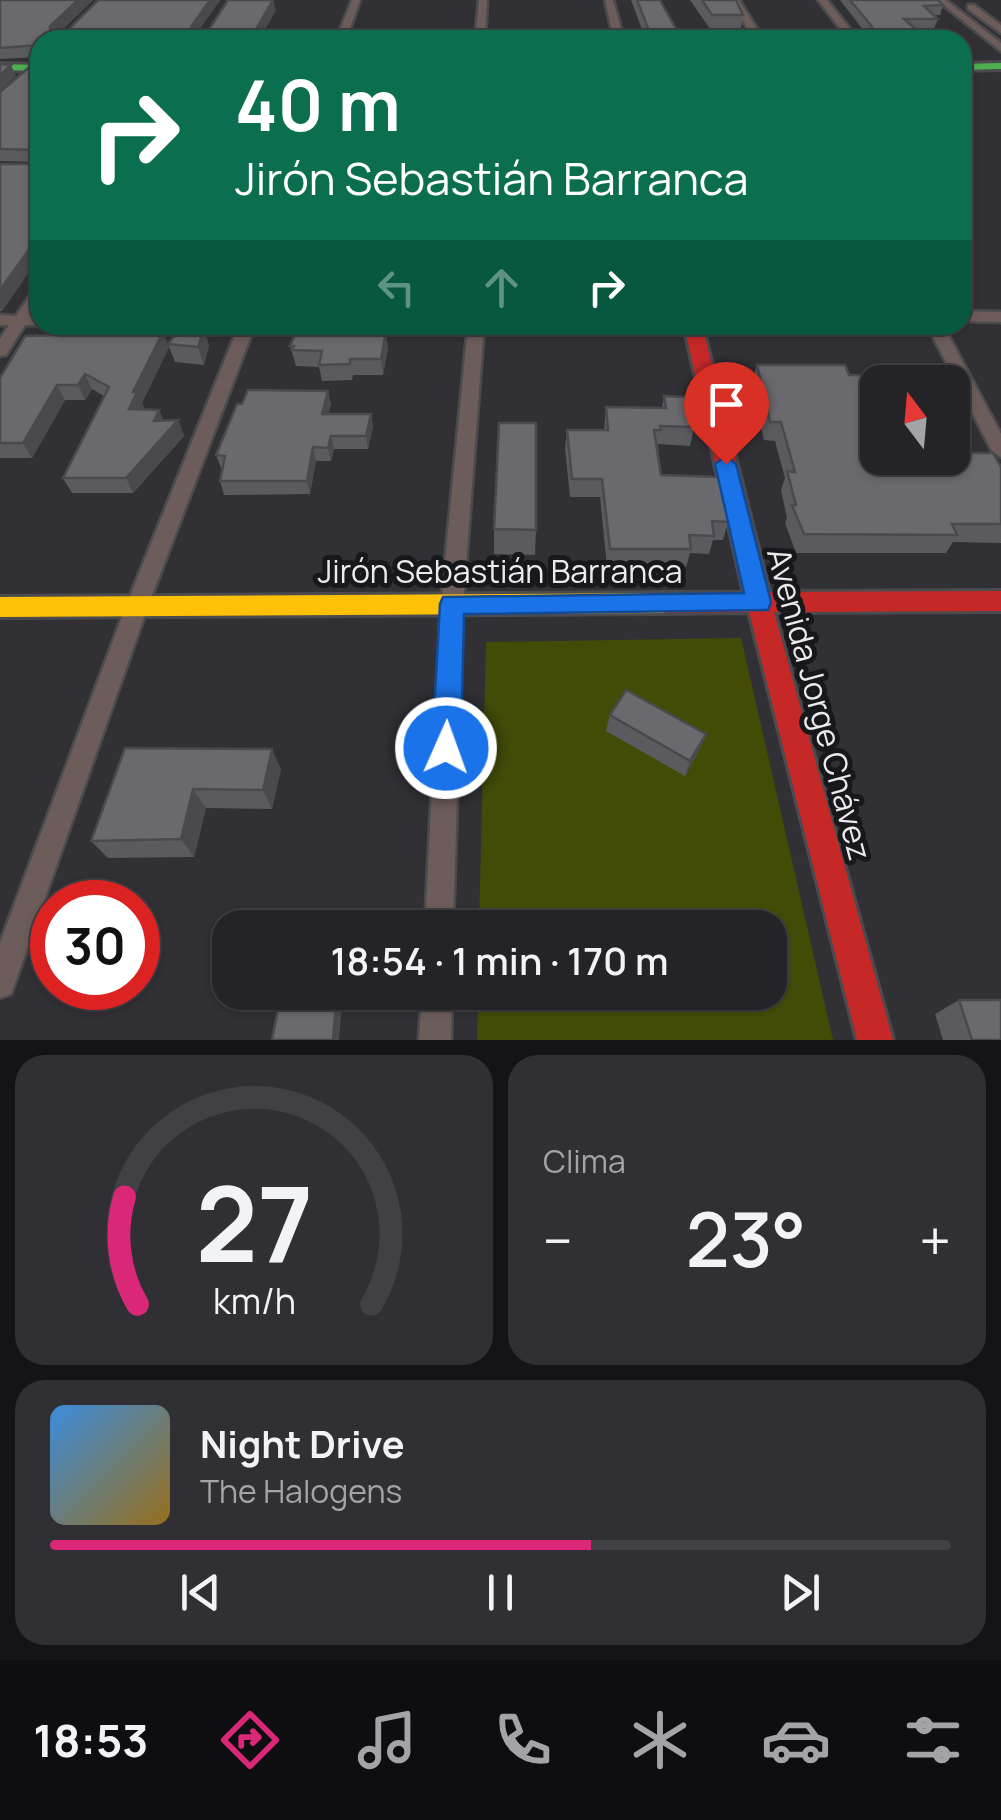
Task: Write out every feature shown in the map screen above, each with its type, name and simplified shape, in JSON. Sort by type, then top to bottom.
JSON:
[{"type":"street","points":[[345,30],[356,0]]},
{"type":"street","points":[[481,30],[483,0]]},
{"type":"street","points":[[609,0],[616,30]]},
{"type":"street","points":[[735,0],[753,30]]},
{"type":"street","points":[[822,0],[846,30]]},
{"type":"street","points":[[941,0],[1001,48]]},
{"type":"street","points":[[962,0],[1001,30]]},
{"type":"street","points":[[972,67],[1001,66]]},
{"type":"street","points":[[0,68],[30,69]]},
{"type":"street","points":[[0,351],[30,307]]},
{"type":"street","points":[[972,316],[1001,317]]},
{"type":"street","points":[[0,320],[30,321]]},
{"type":"street","points":[[0,983],[137,606],[243,335]]},
{"type":"street","points":[[440,910],[452,604],[475,335]]},
{"type":"street","name":"Avenida Jorge Chávez","points":[[695,335],[759,602],[875,1040]]},
{"type":"street","points":[[940,335],[1001,450]]},
{"type":"street","name":"Jirón Sebastián Barranca","points":[[0,607],[1001,602]]},
{"type":"street","points":[[434,1040],[435,1010]]},
{"type":"green space","points":[[741,638],[833,1040],[477,1040],[478,1010],[787,1010],[787,910],[479,910],[486,642]]},
{"type":"building","points":[[0,0],[78,0],[50,30],[30,30],[30,46],[0,48]]},
{"type":"building","points":[[98,0],[210,0],[192,30],[68,30]]},
{"type":"building","points":[[228,0],[273,0],[256,30],[209,30]]},
{"type":"building","points":[[637,0],[660,0],[676,30],[648,28]]},
{"type":"building","points":[[702,0],[736,0],[743,15],[712,15]]},
{"type":"building","points":[[850,0],[938,0],[943,5],[924,6],[938,19],[904,19],[916,30],[875,30]]},
{"type":"building","points":[[30,67],[30,150],[0,149],[0,92]]},
{"type":"building","points":[[0,164],[30,164],[30,248],[0,290]]},
{"type":"building","points":[[162,335],[133,392],[137,392],[129,409],[159,410],[154,421],[178,420],[126,478],[63,478],[109,387],[85,374],[78,385],[57,385],[23,443],[0,443],[0,378],[25,336]]},
{"type":"building","points":[[175,335],[202,335],[198,347],[168,344]]},
{"type":"building","points":[[295,335],[385,335],[381,359],[350,359],[350,364],[319,365],[322,351],[292,350],[294,346],[290,346]]},
{"type":"building","points":[[757,365],[845,365],[849,375],[860,375],[860,475],[970,475],[970,453],[993,453],[1001,467],[1001,524],[952,524],[957,535],[804,534],[792,505],[796,505],[787,471],[795,472],[781,422],[770,422]]},
{"type":"building","points":[[248,390],[328,391],[322,414],[371,414],[366,436],[331,436],[328,448],[313,447],[307,481],[220,481],[225,456],[216,455],[237,404],[242,404]]},
{"type":"building","points":[[664,396],[689,397],[694,427],[660,426],[661,430],[654,430],[661,475],[720,477],[728,522],[712,521],[714,536],[689,535],[691,549],[610,549],[602,479],[572,479],[567,430],[608,430],[606,407],[666,408]]},
{"type":"building","points":[[499,423],[536,423],[536,530],[494,529]]},
{"type":"building","points":[[626,690],[706,734],[690,761],[610,715]]},
{"type":"building","points":[[125,748],[272,749],[263,790],[193,789],[181,839],[91,841]]},
{"type":"building","points":[[959,1000],[1001,1000],[1001,1040],[972,1040]]},
{"type":"building","points":[[278,1010],[336,1010],[333,1040],[272,1040]]},
{"type":"traffic: fast","points":[[972,67],[1001,66]]},
{"type":"traffic: fast","points":[[0,67],[30,68]]},
{"type":"traffic: slow","points":[[0,607],[666,603]]},
{"type":"traffic: jam","points":[[695,335],[759,603],[875,1040]]},
{"type":"traffic: jam","points":[[666,603],[1001,601]]},
{"type":"route","points":[[446,748],[452,604],[759,602],[726,464]]}]
